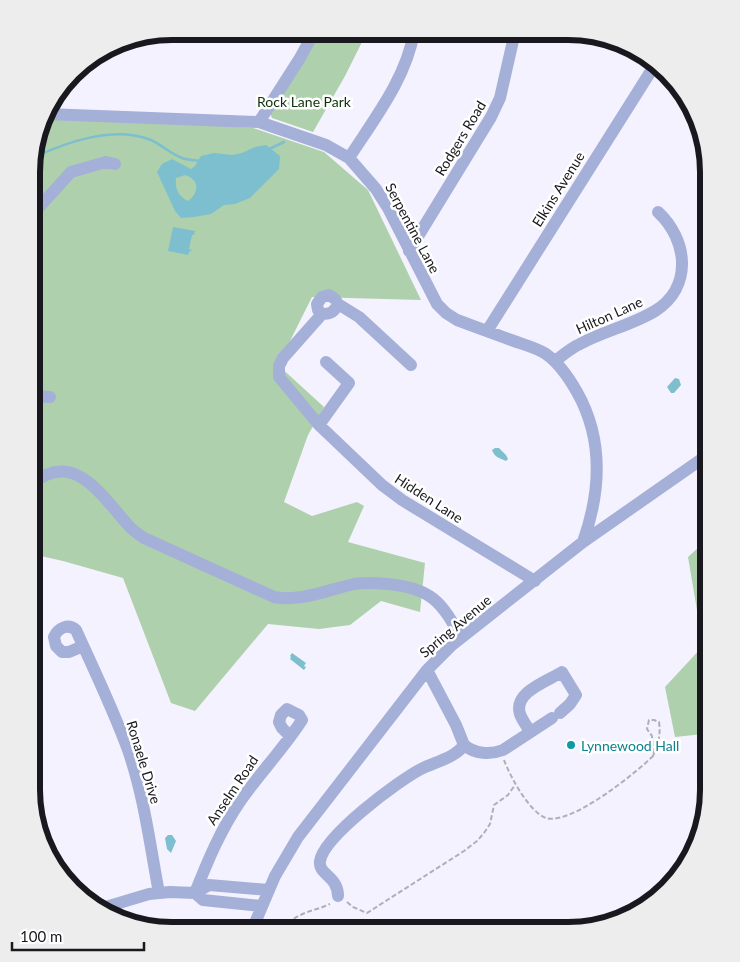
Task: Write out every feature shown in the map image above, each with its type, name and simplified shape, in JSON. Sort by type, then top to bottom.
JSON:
[{"type":"street","points":[[259,122],[310,40]]},
{"type":"street","points":[[349,158],[396,82],[409,53],[412,40]]},
{"type":"street","name":"Rodgers Road","points":[[409,251],[500,98],[513,40]]},
{"type":"street","name":"Elkins Avenue","points":[[487,331],[651,70]]},
{"type":"street","name":"Serpentine Lane","points":[[54,114],[259,122],[326,145],[349,158],[376,189],[384,202],[437,304],[457,320],[540,350],[555,361],[572,383],[582,400],[595,439],[598,460],[597,483],[592,512],[583,542]]},
{"type":"street","points":[[40,206],[71,172],[106,162],[115,164]]},
{"type":"street","name":"Hilton Lane","points":[[555,361],[580,344],[654,311],[670,296],[680,277],[682,254],[671,227],[658,212]]},
{"type":"street","name":"Hidden Lane","points":[[410,365],[359,317],[338,304],[330,314],[322,314],[283,358],[279,366],[279,378],[319,425],[382,485],[402,500],[535,581]]},
{"type":"street","points":[[319,425],[349,383],[326,362]]},
{"type":"street","points":[[40,396],[50,397]]},
{"type":"street","name":"Spring Avenue","points":[[255,922],[268,890],[285,857],[308,823],[427,670],[461,638],[583,542],[700,460]]},
{"type":"street","points":[[40,480],[50,474],[72,473],[82,477],[92,484],[130,528],[144,538],[274,597],[286,599],[299,598],[356,584],[400,585],[420,590],[448,612],[461,638]]},
{"type":"street","name":"Ronaele Drive","points":[[83,646],[118,726],[133,766],[160,893]]},
{"type":"street","points":[[427,670],[456,725],[464,745],[480,752],[495,753],[500,751],[556,716],[570,704],[576,695],[562,672],[539,684],[522,697],[519,706],[520,714],[530,732]]},
{"type":"street","name":"Anselm Road","points":[[195,893],[225,825],[252,784],[290,736]]},
{"type":"street","points":[[338,896],[338,886],[322,870],[320,864],[321,856],[328,844],[382,794],[420,769],[459,752],[464,745]]},
{"type":"street","points":[[110,906],[160,893],[195,893],[209,885],[268,890]]},
{"type":"street","points":[[195,893],[203,900],[261,906]]},
{"type":"path","points":[[500,751],[515,785],[539,814],[546,818],[559,819],[571,815],[614,788],[641,768],[653,756],[659,743],[660,731],[659,722],[649,720],[646,729],[652,736],[653,756]]},
{"type":"path","points":[[290,922],[296,915],[331,904],[338,896],[353,907],[367,913],[477,841],[490,824],[494,805],[508,795],[515,785]]},
{"type":"green space","name":"Rock Lane Park","points":[[313,40],[363,40],[313,132],[272,118],[270,113]]},
{"type":"green space","points":[[54,114],[253,128],[324,152],[368,190],[421,300],[312,297],[278,365],[324,407],[308,435],[284,502],[312,516],[357,502],[364,506],[348,542],[425,563],[420,612],[381,601],[350,625],[319,629],[268,624],[195,711],[171,703],[123,578],[40,556],[40,172],[44,138]]},
{"type":"green space","points":[[700,546],[700,628],[688,557]]},
{"type":"green space","points":[[700,649],[700,734],[675,737],[665,687]]},
{"type":"water","points":[[266,145],[280,156],[279,169],[250,198],[235,204],[224,205],[211,214],[181,218],[175,211],[157,172],[162,164],[172,159],[191,169],[201,156],[214,153],[232,155]],"holes":[[[185,175],[190,177],[195,183],[196,190],[195,194],[188,201],[178,192],[176,178]]]},
{"type":"water","points":[[173,227],[195,231],[194,235],[192,235],[189,249],[192,250],[188,255],[168,251]]},
{"type":"water","points":[[675,378],[679,379],[681,385],[674,393],[671,393],[667,387]]},
{"type":"water","points":[[499,448],[506,455],[508,459],[506,461],[495,455],[492,450]]},
{"type":"water","points":[[292,653],[306,663],[304,670],[290,659]]},
{"type":"water","points":[[168,835],[172,835],[176,841],[171,853],[167,849],[165,838]]},
{"type":"waterway","points":[[41,154],[60,146],[91,137],[122,134],[151,140],[182,158],[201,161]]},
{"type":"waterway","points":[[267,150],[284,142]]},
{"type":"place","name":"Lynnewood Hall","points":[[571,745]]}]
